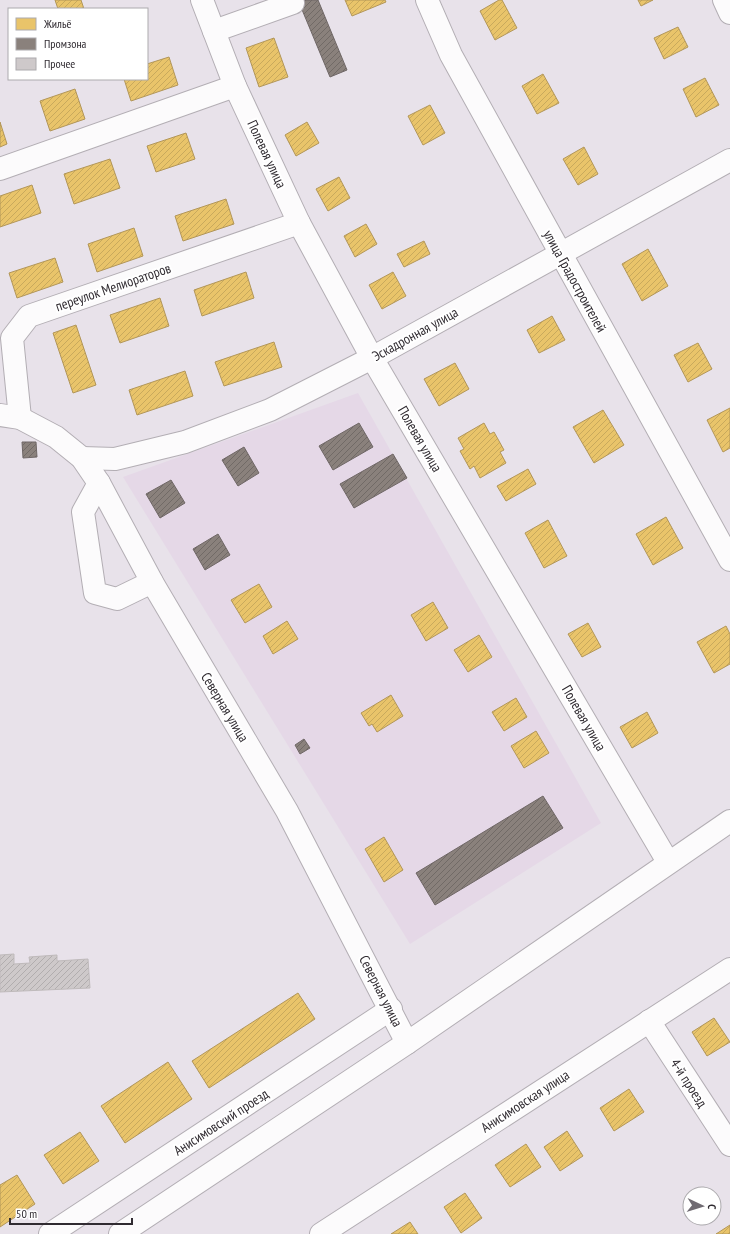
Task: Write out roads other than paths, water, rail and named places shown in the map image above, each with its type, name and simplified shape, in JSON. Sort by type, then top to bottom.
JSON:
[{"type":"street","name":"Полевая улица","points":[[202,0],[235,86],[300,223],[372,358],[668,862]]},
{"type":"street","name":"улица Градостроителей","points":[[427,0],[451,55],[560,255],[730,560]]},
{"type":"street","points":[[724,0],[730,13]]},
{"type":"street","points":[[214,31],[292,3]]},
{"type":"street","points":[[0,169],[235,86]]},
{"type":"street","name":"Эскадронная улица","points":[[82,458],[115,459],[185,442],[270,410],[372,358],[730,160]]},
{"type":"street","name":"переулок Мелиораторов","points":[[10,416],[12,338],[30,316],[300,223]]},
{"type":"street","name":"Северная улица","points":[[10,416],[56,437],[82,458],[99,483],[152,582],[287,811],[391,1009],[407,1043]]},
{"type":"street","points":[[99,483],[83,512],[95,593],[117,599],[152,582]]},
{"type":"street","points":[[120,1234],[407,1043],[668,862],[730,821]]},
{"type":"street","name":"Анисимовская улица","points":[[321,1234],[730,969]]},
{"type":"street","name":"Анисимовский проезд","points":[[50,1234],[391,1009]]},
{"type":"street","name":"4-й проезд","points":[[649,1021],[730,1145]]}]
